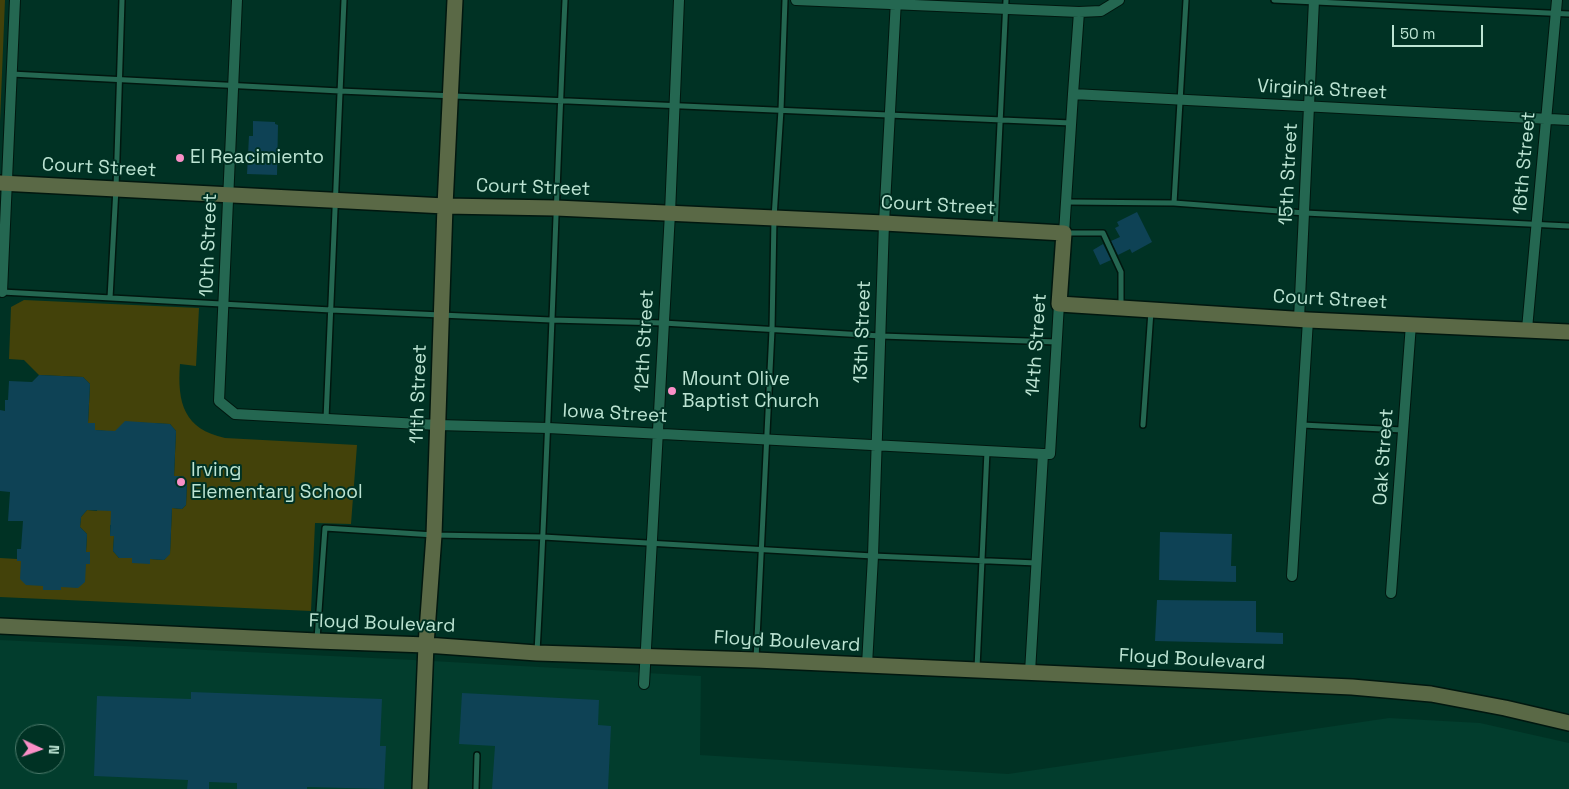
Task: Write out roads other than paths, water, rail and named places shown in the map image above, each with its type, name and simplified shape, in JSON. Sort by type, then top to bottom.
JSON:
[{"type":"main road","name":"11th Street","points":[[420,789],[426,645],[434,535],[445,206],[452,95],[455,0]]},
{"type":"main road","name":"Court Street","points":[[3,183],[445,206],[556,208],[1064,233]]},
{"type":"main road","name":"14th Street","points":[[1059,304],[1064,233]]},
{"type":"main road","name":"Court Street","points":[[1059,304],[1152,311],[1569,332]]},
{"type":"main road","name":"Floyd Boulevard","points":[[0,626],[426,645],[537,653],[756,660],[1371,689],[1430,694],[1569,723]]},
{"type":"street","points":[[2,292],[3,183],[15,0]]},
{"type":"street","name":"10th Street","points":[[219,401],[237,0]]},
{"type":"street","name":"12th Street","points":[[644,684],[650,544],[670,213],[673,104],[679,0]]},
{"type":"street","points":[[796,0],[1006,5],[1080,12],[1101,11],[1119,0]]},
{"type":"street","name":"16th Street","points":[[1527,330],[1557,0]]},
{"type":"street","name":"15th Street","points":[[1292,576],[1300,425],[1305,213],[1314,1]]},
{"type":"street","name":"13th Street","points":[[866,665],[873,556],[884,223],[896,2]]},
{"type":"street","name":"14th Street","points":[[1064,233],[1080,12]]},
{"type":"street","name":"Virginia Street","points":[[1073,94],[1569,120]]},
{"type":"street","name":"14th Street","points":[[1030,672],[1043,454],[1050,454],[1059,304]]},
{"type":"street","name":"Oak Street","points":[[1391,593],[1411,324]]},
{"type":"street","name":"Iowa Street","points":[[219,401],[234,414],[326,420],[548,428],[1043,454]]},
{"type":"lane","points":[[110,298],[116,188],[122,0]]},
{"type":"lane","points":[[326,420],[344,0]]},
{"type":"lane","points":[[537,653],[565,0]]},
{"type":"lane","points":[[756,660],[785,0]]},
{"type":"lane","points":[[1174,203],[1186,0]]},
{"type":"lane","points":[[1274,0],[1569,14]]},
{"type":"lane","points":[[995,230],[1006,5]]},
{"type":"lane","points":[[11,74],[340,91],[673,104],[1071,123]]},
{"type":"lane","points":[[1067,202],[1174,203],[1305,213],[1569,226]]},
{"type":"lane","points":[[1064,233],[1103,233],[1121,272],[1121,309]]},
{"type":"lane","points":[[2,292],[224,305],[551,320],[663,323],[881,336],[1056,342]]},
{"type":"lane","points":[[1143,425],[1152,311]]},
{"type":"lane","points":[[1300,425],[1403,430]]},
{"type":"lane","points":[[976,670],[987,451]]},
{"type":"lane","points":[[317,641],[325,528],[434,535],[543,537],[873,556],[1038,563]]},
{"type":"lane","points":[[476,789],[477,754]]},
{"type":"place","name":"El Reacimiento","points":[[180,158]]},
{"type":"place","name":"Mount Olive Baptist Church","points":[[672,391]]},
{"type":"place","name":"Irving Elementary School","points":[[181,482]]}]
